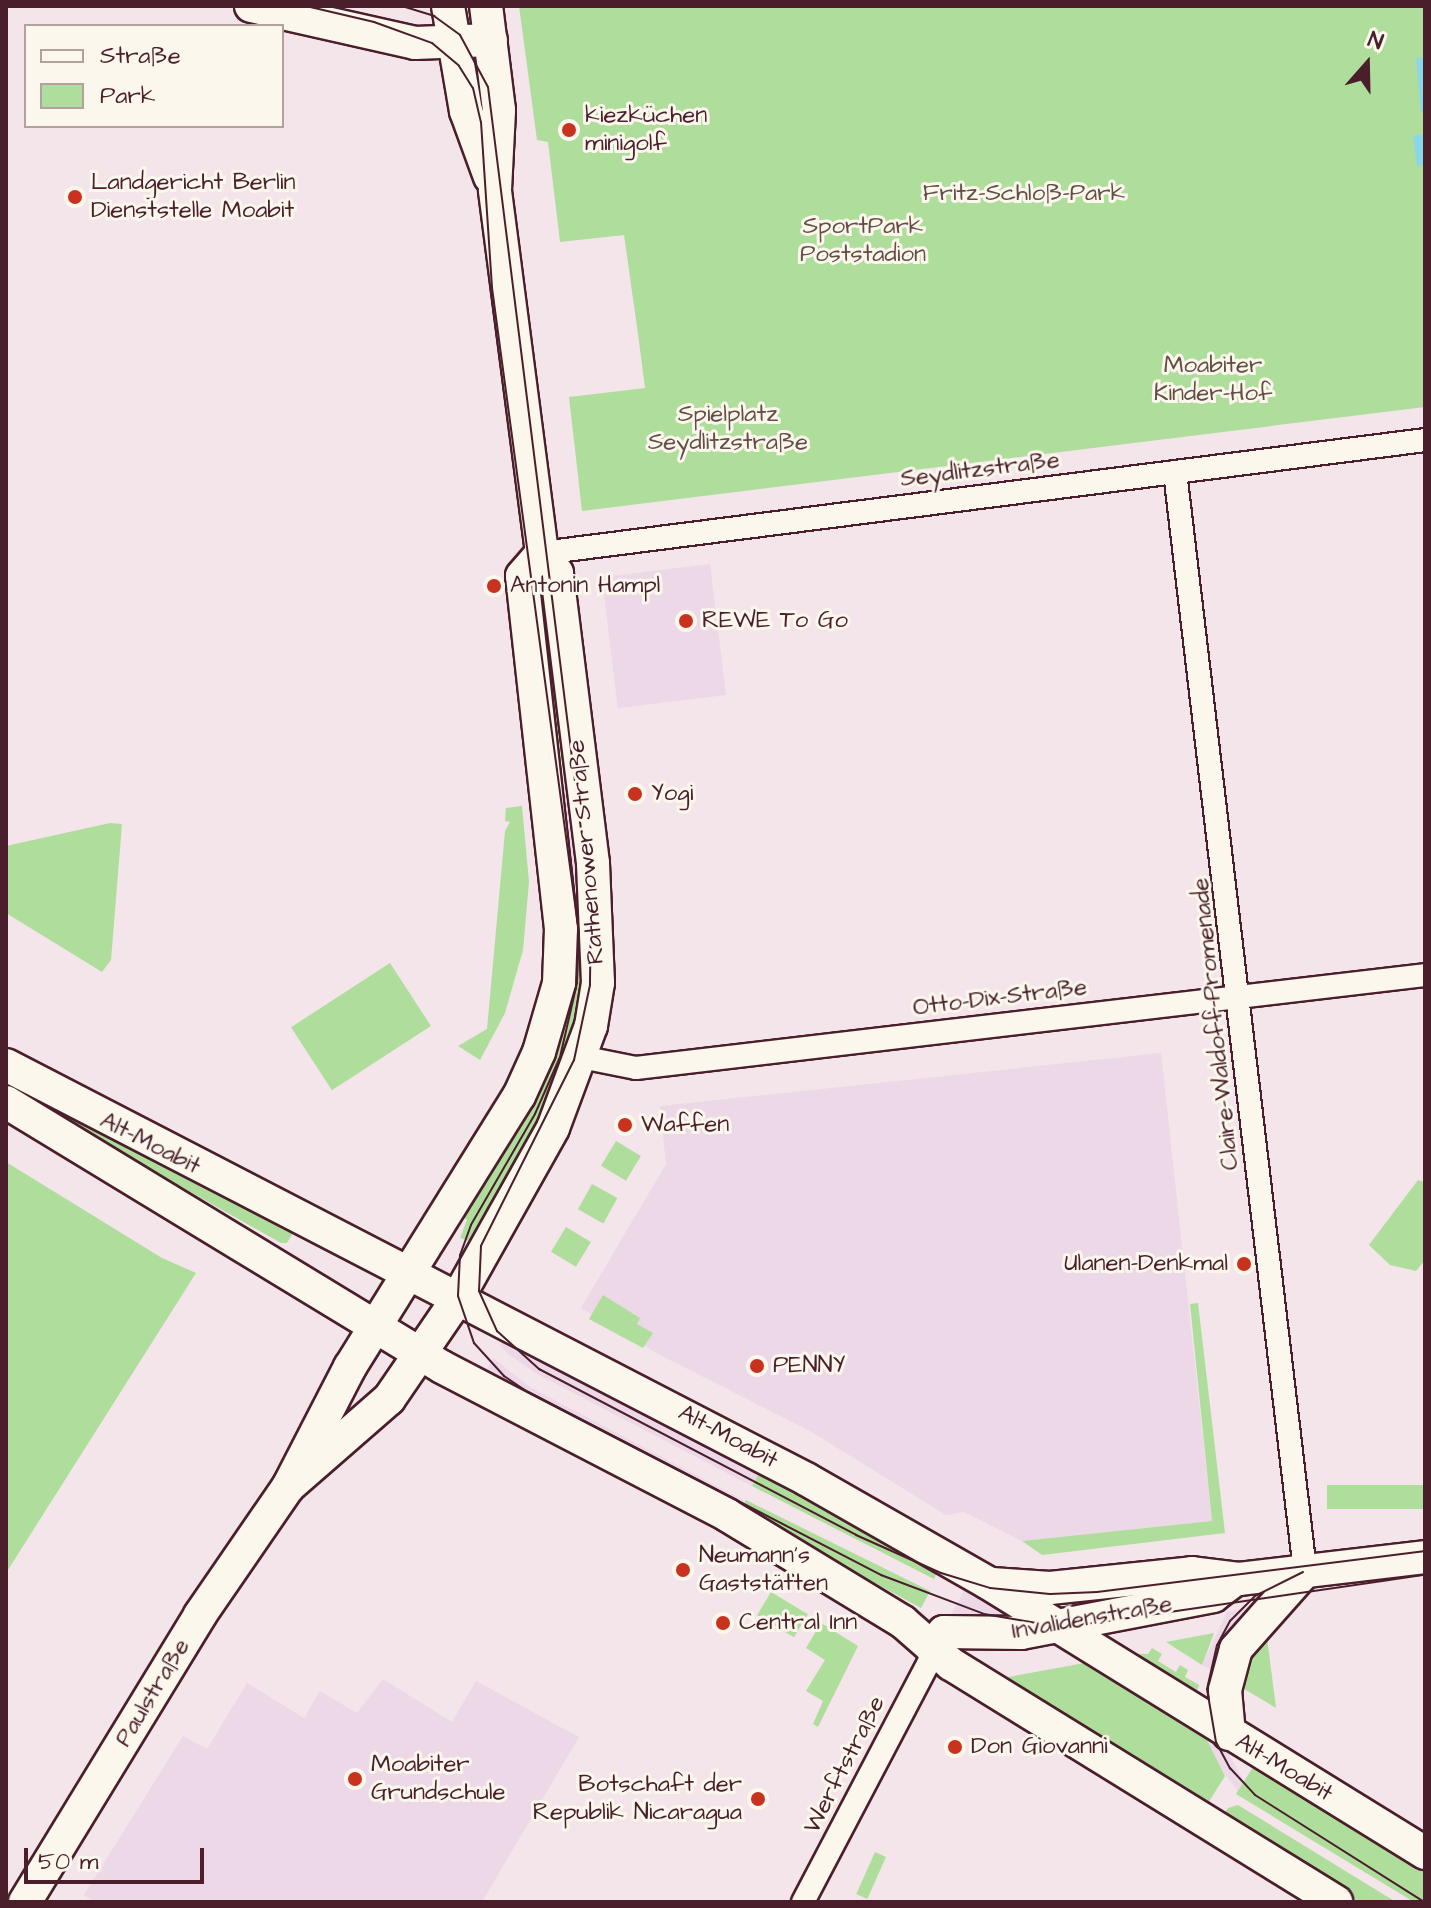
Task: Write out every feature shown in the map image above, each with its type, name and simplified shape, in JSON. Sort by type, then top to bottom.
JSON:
[{"type":"main road","points":[[251,6],[415,43],[491,40]]},
{"type":"main road","name":"Rathenower Straße","points":[[448,6],[466,111],[495,190]]},
{"type":"main road","name":"Rathenower Straße","points":[[420,1354],[456,1301],[553,1128],[581,1057],[598,983],[593,863],[557,573],[542,553],[495,190],[499,110],[486,6]]},
{"type":"main road","name":"Rathenower Straße","points":[[409,1275],[519,1096],[539,1052],[559,983],[561,929],[555,841],[522,576],[542,553]]},
{"type":"main road","name":"Alt-Moabit","points":[[6,1065],[456,1301],[745,1445],[988,1583],[1425,1853]]},
{"type":"main road","name":"Alt-Moabit","points":[[6,1102],[420,1354],[727,1515],[939,1643],[1336,1902]]},
{"type":"main road","name":"Paulstraße","points":[[25,1902],[200,1615],[288,1487],[350,1367],[409,1275]]},
{"type":"main road","name":"Paulstraße","points":[[288,1487],[379,1409],[420,1354]]},
{"type":"main road","name":"Invalidenstraße","points":[[988,1583],[1050,1588],[1192,1573],[1234,1580],[1425,1557]]},
{"type":"main road","points":[[1229,1734],[1225,1690],[1236,1649],[1305,1571]]},
{"type":"main road","name":"Invalidenstraße","points":[[939,1643],[1054,1626],[1213,1596],[1234,1580]]},
{"type":"street","name":"Seydlitzstraße","points":[[542,553],[1425,440]]},
{"type":"street","name":"Claire-Waldoff-Promenade","points":[[1175,472],[1240,996],[1305,1571]]},
{"type":"street","name":"Otto-Dix-Straße","points":[[581,1057],[636,1068],[1425,975]]},
{"type":"street","name":"Werftstraße","points":[[803,1902],[939,1643]]},
{"type":"shaded area","points":[[710,564],[726,695],[618,708],[602,577]]},
{"type":"shaded area","points":[[552,712],[574,842],[587,912],[570,914]]},
{"type":"shaded area","points":[[1161,1053],[1212,1521],[1022,1541],[964,1512],[946,1515],[810,1431],[660,1355],[581,1308],[666,1164],[660,1106]]},
{"type":"shaded area","points":[[502,1340],[729,1460],[761,1470],[752,1486],[537,1374],[508,1354],[500,1345]]},
{"type":"shaded area","points":[[493,1358],[530,1387],[745,1501],[740,1510],[505,1384],[487,1369]]},
{"type":"shaded area","points":[[966,1587],[1016,1616],[1012,1622],[948,1620]]},
{"type":"shaded area","points":[[1249,1608],[1225,1637],[1213,1671],[1202,1665],[1227,1612]]},
{"type":"shaded area","name":"Moabiter Grundschule","points":[[383,1679],[452,1722],[476,1681],[579,1737],[482,1902],[95,1902],[84,1895],[183,1736],[207,1749],[247,1683],[304,1718],[320,1691],[357,1713]]},
{"type":"shaded area","points":[[1202,1730],[1222,1743],[1244,1781],[1238,1791],[1217,1764]]},
{"type":"green space","name":"Fritz-Schloß-Park","points":[[519,6],[1425,6],[1425,407],[582,511],[569,397],[645,388],[624,235],[560,242],[548,142],[537,140]]},
{"type":"green space","points":[[551,613],[580,843],[574,843],[539,614]]},
{"type":"green space","points":[[522,806],[529,882],[523,950],[505,1013],[480,1060],[458,1046],[487,1029],[505,831],[510,822],[505,821],[506,808]]},
{"type":"green space","points":[[110,823],[122,824],[111,960],[102,972],[6,913],[6,846]]},
{"type":"green space","points":[[587,912],[580,1016],[536,1131],[469,1241],[460,1238],[467,1220],[462,1216],[520,1123],[570,914]]},
{"type":"green space","points":[[390,963],[431,1026],[332,1090],[291,1027]]},
{"type":"green space","points":[[6,1079],[125,1145],[294,1231],[287,1243],[281,1243],[6,1088]]},
{"type":"green space","points":[[616,1141],[641,1156],[626,1181],[601,1166]]},
{"type":"green space","points":[[6,1162],[162,1258],[196,1273],[6,1573]]},
{"type":"green space","points":[[1418,1180],[1425,1182],[1425,1260],[1416,1271],[1390,1265],[1369,1245]]},
{"type":"green space","points":[[592,1184],[617,1198],[603,1223],[578,1209]]},
{"type":"green space","points":[[566,1227],[591,1242],[576,1267],[551,1252]]},
{"type":"green space","points":[[603,1295],[640,1318],[637,1324],[653,1333],[643,1348],[589,1319]]},
{"type":"green space","points":[[1198,1303],[1225,1533],[1042,1555],[1022,1541],[1212,1521],[1190,1304]]},
{"type":"green space","points":[[761,1470],[938,1569],[934,1579],[752,1486]]},
{"type":"green space","points":[[1327,1485],[1425,1485],[1425,1509],[1327,1509]]},
{"type":"green space","points":[[746,1500],[930,1591],[921,1608],[740,1510]]},
{"type":"green space","points":[[771,1592],[808,1614],[794,1637],[757,1615]]},
{"type":"green space","points":[[1265,1622],[1276,1708],[1234,1683]]},
{"type":"green space","points":[[821,1623],[858,1646],[818,1727],[813,1724],[823,1701],[806,1691],[825,1660],[806,1648]]},
{"type":"green space","points":[[1214,1633],[1202,1665],[1166,1642]]},
{"type":"green space","points":[[1152,1648],[1162,1654],[1158,1661],[1176,1672],[1180,1665],[1188,1670],[1185,1677],[1199,1685],[1197,1691],[1134,1654],[1148,1654]]},
{"type":"green space","points":[[1090,1662],[1202,1730],[1225,1776],[1205,1808],[997,1679]]},
{"type":"green space","points":[[1255,1764],[1425,1868],[1425,1902],[1414,1902],[1236,1794]]},
{"type":"green space","points":[[1238,1805],[1396,1902],[1360,1902],[1222,1817],[1228,1808]]},
{"type":"green space","points":[[875,1852],[886,1857],[867,1899],[856,1894]]},
{"type":"water","points":[[1425,57],[1425,111],[1421,112],[1416,58]]},
{"type":"water","points":[[1425,134],[1425,165],[1417,166],[1413,136]]},
{"type":"tram line","points":[[306,6],[374,22],[432,43],[459,66],[473,88],[481,122],[492,288],[579,933],[577,983],[560,1057],[535,1114],[471,1225],[460,1255],[458,1296],[474,1343],[504,1376],[528,1392],[881,1575],[984,1614],[1054,1626],[1094,1623],[1425,1575]]},
{"type":"tram line","points":[[402,6],[434,16],[460,35],[488,87],[591,909],[590,985],[574,1060],[481,1246],[479,1291],[497,1331],[539,1369],[856,1535],[941,1573],[990,1588],[1050,1594],[1097,1592],[1425,1551]]},
{"type":"tram line","points":[[1303,1572],[1255,1596],[1230,1621],[1217,1645],[1207,1689],[1216,1742],[1230,1768],[1255,1795],[1424,1902]]},
{"type":"place","name":"kiezküchen minigolf","points":[[569,130]]},
{"type":"place","name":"Landgericht Berlin Dienststelle Moabit","points":[[75,197]]},
{"type":"place","name":"Antonin Hampl","points":[[494,586]]},
{"type":"place","name":"REWE To Go","points":[[686,621]]},
{"type":"place","name":"Yogi","points":[[635,794]]},
{"type":"place","name":"Waffen","points":[[625,1125]]},
{"type":"place","name":"Ulanen-Denkmal","points":[[1244,1264]]},
{"type":"place","name":"PENNY","points":[[757,1366]]},
{"type":"place","name":"Neumann's Gaststätten","points":[[683,1570]]},
{"type":"place","name":"Central Inn","points":[[723,1623]]},
{"type":"place","name":"Don Giovanni","points":[[955,1747]]},
{"type":"place","name":"Moabiter Grundschule","points":[[355,1779]]},
{"type":"place","name":"Botschaft der Republik Nicaragua","points":[[758,1799]]},
{"type":"park label","name":"SportPark Poststadion","points":[[863,241]]},
{"type":"park label","name":"Moabiter Kinder-Hof","points":[[1213,380]]},
{"type":"park label","name":"Spielplatz Seydlitzstraße","points":[[728,429]]}]
